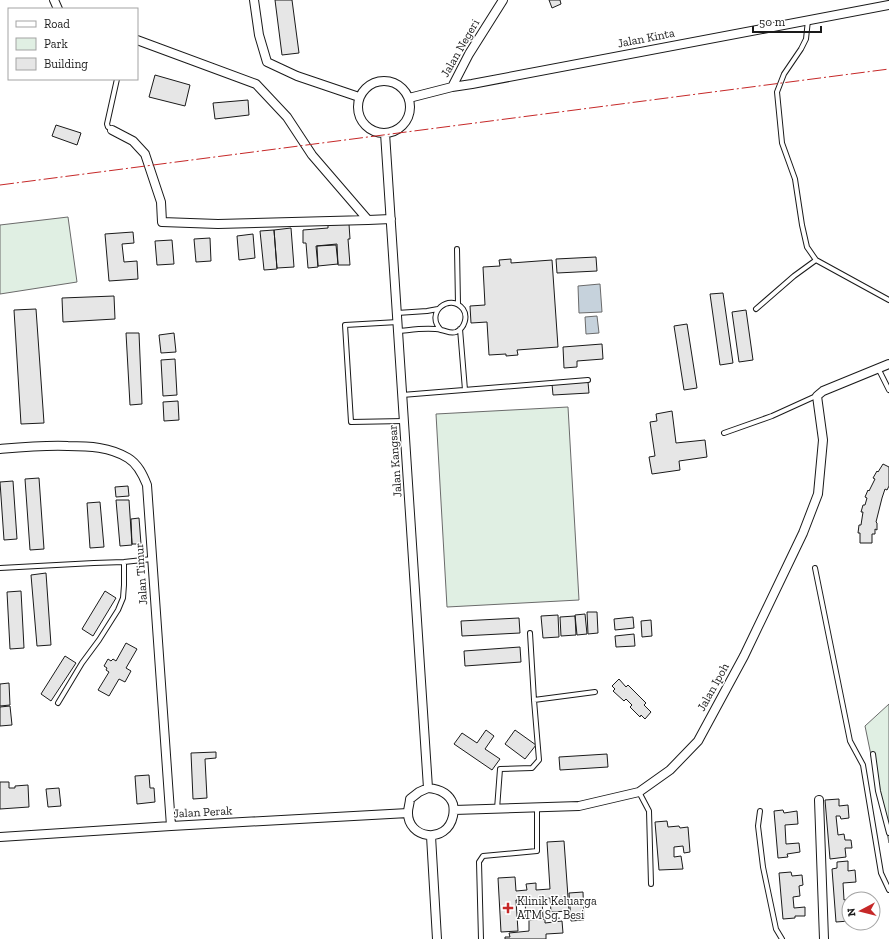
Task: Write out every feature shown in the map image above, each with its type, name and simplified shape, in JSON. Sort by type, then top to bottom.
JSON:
[{"type":"street","points":[[254,0],[259,35],[267,62],[297,76],[359,98]]},
{"type":"street","name":"Jalan Negeri","points":[[452,87],[469,54],[502,0]]},
{"type":"street","name":"Jalan Kinta","points":[[408,98],[452,87],[889,5]]},
{"type":"street","points":[[138,40],[256,84],[287,117],[312,155],[368,220]]},
{"type":"street","points":[[385,80],[396,83],[403,89],[408,98],[410,107],[406,120],[400,127],[392,132],[376,132],[368,128],[358,115],[357,106],[359,98],[363,90],[373,82],[385,80]]},
{"type":"street","points":[[112,130],[133,141],[145,154],[161,202],[162,222],[218,224],[391,219]]},
{"type":"street","name":"Jalan Kangsar","points":[[385,133],[428,788]]},
{"type":"street","points":[[817,396],[823,391],[889,364]]},
{"type":"street","name":"Jalan Ipoh","points":[[454,810],[579,806],[639,792],[670,770],[698,741],[744,656],[803,533],[818,494],[823,440],[817,396]]},
{"type":"street","name":"Jalan Timur","points":[[0,448],[44,445],[91,446],[111,450],[129,458],[141,470],[147,485],[171,826]]},
{"type":"street","points":[[428,788],[440,790],[447,795],[452,802],[454,810],[452,823],[447,829],[431,836],[416,830],[411,824],[408,813],[410,799],[419,792],[428,788]]},
{"type":"street","points":[[819,800],[824,939]]},
{"type":"street","name":"Jalan Perak","points":[[0,837],[408,813]]},
{"type":"street","points":[[431,836],[437,939]]},
{"type":"lane","points":[[808,20],[806,39],[784,74],[777,92],[782,143],[795,180],[807,248],[816,260],[889,300]]},
{"type":"lane","points":[[112,130],[107,124],[118,80]]},
{"type":"lane","points":[[457,248],[458,304]]},
{"type":"lane","points":[[756,309],[794,276],[816,260]]},
{"type":"lane","points":[[398,331],[429,329],[451,333],[456,332],[464,324],[466,316],[463,309],[458,304],[452,302],[447,303],[438,309],[435,318],[438,327],[441,330]]},
{"type":"lane","points":[[397,313],[438,309]]},
{"type":"lane","points":[[398,322],[345,325],[351,422],[404,421]]},
{"type":"lane","points":[[460,329],[465,390]]},
{"type":"lane","points":[[878,368],[889,390]]},
{"type":"lane","points":[[402,395],[588,380]]},
{"type":"lane","points":[[724,433],[772,416],[817,396]]},
{"type":"lane","points":[[0,568],[124,562],[152,559]]},
{"type":"lane","points":[[58,703],[82,663],[118,610],[123,598],[124,562]]},
{"type":"lane","points":[[815,568],[850,741],[863,765],[881,873],[889,890]]},
{"type":"lane","points":[[497,808],[500,769],[532,768],[540,760],[534,700],[530,633]]},
{"type":"lane","points":[[534,700],[595,692]]},
{"type":"lane","points":[[873,754],[878,792],[889,833]]},
{"type":"lane","points":[[639,792],[648,811],[651,884]]},
{"type":"lane","points":[[481,939],[478,862],[483,856],[537,851],[537,808]]},
{"type":"lane","points":[[760,811],[758,826],[763,868],[776,929],[782,939]]},
{"type":"green space","points":[[68,217],[77,282],[0,294],[0,225]]},
{"type":"green space","points":[[568,407],[579,600],[447,607],[436,414]]},
{"type":"green space","points":[[889,704],[889,843],[865,726]]},
{"type":"shaded area","points":[[600,284],[602,312],[579,313],[578,286]]},
{"type":"shaded area","points":[[597,316],[599,333],[586,334],[585,317]]},
{"type":"building","points":[[275,0],[292,0],[299,53],[282,55]]},
{"type":"building","points":[[549,0],[560,0],[561,4],[552,8]]},
{"type":"building","points":[[155,75],[190,85],[185,106],[149,97]]},
{"type":"building","points":[[248,100],[249,115],[215,119],[213,103]]},
{"type":"building","points":[[56,125],[81,133],[77,145],[52,136]]},
{"type":"building","points":[[349,224],[350,239],[348,239],[350,265],[338,265],[337,244],[316,246],[318,267],[308,268],[306,243],[303,243],[303,230],[328,228],[328,225]]},
{"type":"building","points":[[291,228],[294,267],[277,268],[274,230]]},
{"type":"building","points":[[274,230],[277,269],[264,270],[260,231]]},
{"type":"building","points":[[133,232],[134,243],[122,244],[124,262],[137,261],[138,279],[109,281],[105,234]]},
{"type":"building","points":[[253,234],[255,258],[239,260],[237,236]]},
{"type":"building","points":[[210,238],[211,261],[196,262],[194,239]]},
{"type":"building","points":[[172,240],[174,264],[157,265],[155,241]]},
{"type":"building","points":[[336,245],[338,264],[318,266],[317,246]]},
{"type":"building","points":[[596,257],[597,271],[557,273],[556,259]]},
{"type":"building","points":[[511,259],[511,263],[552,260],[558,347],[517,350],[518,355],[489,355],[487,322],[471,323],[470,306],[485,305],[483,267],[500,266],[499,260]]},
{"type":"building","points":[[723,293],[733,363],[720,365],[710,294]]},
{"type":"building","points":[[114,296],[115,319],[63,322],[62,298]]},
{"type":"building","points":[[36,309],[44,423],[21,424],[14,310]]},
{"type":"building","points":[[746,310],[753,360],[739,362],[732,312]]},
{"type":"building","points":[[687,324],[697,388],[684,390],[674,326]]},
{"type":"building","points":[[126,333],[139,333],[142,404],[130,405]]},
{"type":"building","points":[[174,333],[176,352],[161,353],[159,335]]},
{"type":"building","points":[[602,344],[603,359],[577,361],[577,367],[564,368],[563,347]]},
{"type":"building","points":[[175,359],[177,395],[163,396],[161,360]]},
{"type":"building","points":[[588,382],[589,393],[553,395],[552,384]]},
{"type":"building","points":[[178,401],[179,420],[164,421],[163,402]]},
{"type":"building","points":[[672,411],[676,443],[705,440],[707,457],[679,461],[680,470],[652,474],[649,457],[655,456],[650,422],[657,421],[656,414]]},
{"type":"building","points":[[883,464],[889,467],[889,486],[887,490],[885,489],[882,498],[876,522],[877,530],[875,529],[875,534],[872,534],[872,543],[860,543],[860,533],[858,533],[863,512],[861,512],[867,498],[865,497],[875,479],[873,478]]},
{"type":"building","points":[[39,478],[44,549],[30,550],[25,479]]},
{"type":"building","points":[[13,481],[17,539],[4,540],[0,482]]},
{"type":"building","points":[[128,486],[129,496],[116,497],[115,487]]},
{"type":"building","points":[[116,500],[129,500],[132,545],[120,546]]},
{"type":"building","points":[[100,502],[104,547],[90,548],[87,503]]},
{"type":"building","points":[[139,518],[141,544],[132,544],[131,519]]},
{"type":"building","points":[[46,573],[51,645],[37,646],[31,575]]},
{"type":"building","points":[[21,591],[24,648],[10,649],[7,592]]},
{"type":"building","points":[[105,591],[116,598],[93,636],[82,629]]},
{"type":"building","points":[[587,612],[597,612],[598,633],[588,634]]},
{"type":"building","points":[[585,614],[587,634],[577,635],[575,615]]},
{"type":"building","points":[[558,615],[559,637],[543,638],[541,616]]},
{"type":"building","points":[[575,616],[576,635],[561,636],[560,617]]},
{"type":"building","points":[[633,617],[634,628],[615,630],[614,619]]},
{"type":"building","points":[[519,618],[520,633],[462,636],[461,621]]},
{"type":"building","points":[[651,620],[652,636],[642,637],[641,621]]},
{"type":"building","points":[[634,634],[635,646],[616,647],[615,636]]},
{"type":"building","points":[[126,643],[137,649],[126,668],[131,671],[125,682],[119,679],[109,696],[98,690],[109,672],[104,666],[108,659],[111,661],[113,659],[116,661]]},
{"type":"building","points":[[520,647],[521,662],[465,666],[464,651]]},
{"type":"building","points":[[65,656],[76,663],[51,701],[41,694]]},
{"type":"building","points":[[619,679],[626,687],[628,685],[646,703],[644,705],[651,712],[645,719],[641,715],[640,717],[630,707],[632,705],[626,699],[624,701],[613,691],[615,689],[612,686]]},
{"type":"building","points":[[9,683],[10,705],[0,706],[0,684]]},
{"type":"building","points":[[10,706],[12,725],[0,726],[0,707]]},
{"type":"building","points":[[486,730],[494,736],[485,749],[500,759],[492,770],[454,744],[462,733],[477,743]]},
{"type":"building","points":[[515,730],[536,745],[525,759],[505,744]]},
{"type":"building","points":[[216,752],[216,758],[205,759],[207,798],[193,799],[191,753]]},
{"type":"building","points":[[607,754],[608,767],[560,770],[559,757]]},
{"type":"building","points":[[149,775],[150,788],[154,788],[155,802],[137,804],[135,776]]},
{"type":"building","points":[[0,782],[9,782],[9,788],[28,785],[29,807],[0,809]]},
{"type":"building","points":[[59,788],[61,806],[48,807],[46,789]]},
{"type":"building","points":[[839,799],[839,806],[848,805],[849,818],[841,819],[840,816],[836,816],[838,835],[844,834],[845,840],[851,840],[852,848],[845,848],[846,857],[830,859],[825,800]]},
{"type":"building","points":[[783,810],[784,813],[797,811],[798,824],[785,825],[786,844],[799,843],[800,852],[787,854],[788,857],[778,858],[774,811]]},
{"type":"building","points":[[667,821],[668,827],[688,827],[690,852],[684,853],[683,846],[674,847],[674,857],[681,856],[683,869],[659,870],[655,822]]},
{"type":"building","points":[[564,841],[569,911],[551,912],[550,898],[542,899],[543,918],[526,919],[525,900],[516,900],[518,931],[501,932],[498,878],[515,877],[516,891],[527,890],[526,884],[536,883],[536,890],[550,889],[547,842]]},
{"type":"building","points":[[848,861],[848,871],[855,870],[856,882],[843,883],[843,891],[841,891],[841,922],[836,922],[832,869],[837,868],[837,862]]},
{"type":"building","points":[[791,872],[792,876],[802,875],[803,885],[799,886],[800,896],[793,897],[794,908],[805,907],[805,916],[795,916],[795,918],[783,919],[779,873]]},
{"type":"building","points":[[583,892],[584,920],[571,921],[569,893]]},
{"type":"building","points":[[545,919],[545,923],[562,921],[563,933],[546,934],[546,939],[505,939],[505,937],[510,937],[509,933],[529,931],[529,920]]},
{"type":"power","points":[[0,185],[889,69]]},
{"type":"place","name":"Klinik Keluarga ATM Sg. Besi","points":[[508,908]]}]
